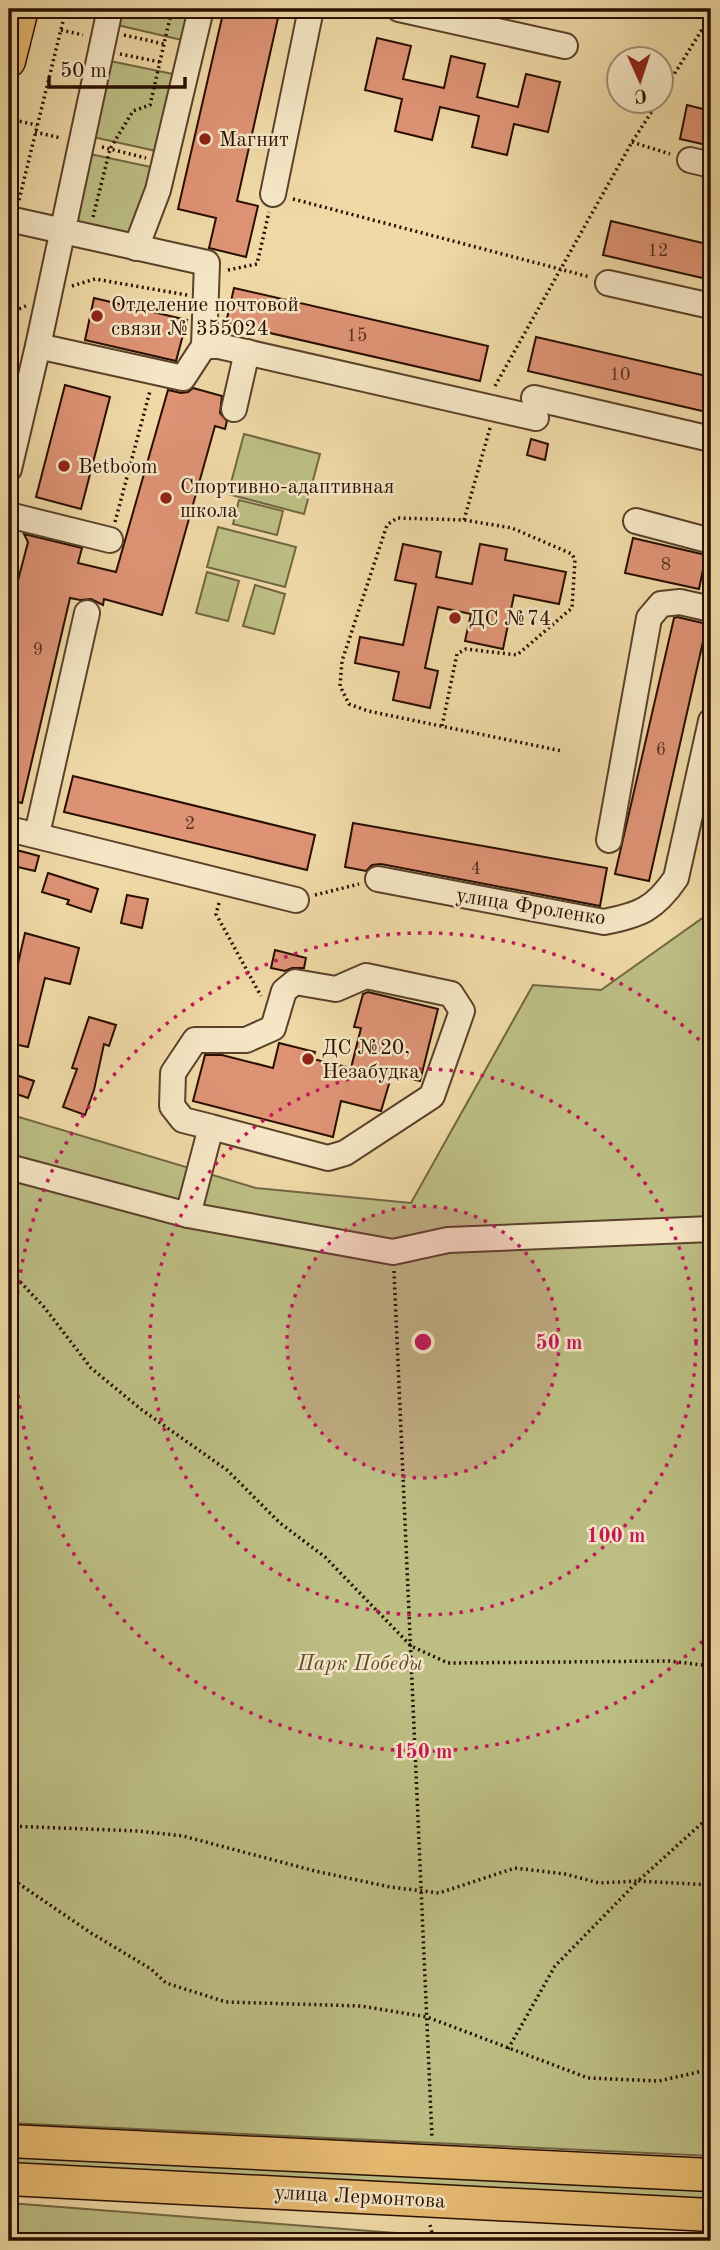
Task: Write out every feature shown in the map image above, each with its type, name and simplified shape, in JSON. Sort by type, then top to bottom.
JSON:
[{"type":"main road","points":[[9,61],[22,9]]},
{"type":"main road","name":"улица Лермонтова","points":[[9,2141],[711,2175]]},
{"type":"main road","name":"улица Лермонтова","points":[[9,2179],[711,2215]]},
{"type":"street","points":[[136,248],[158,190],[201,9]]},
{"type":"street","points":[[273,194],[312,9]]},
{"type":"street","points":[[399,9],[565,46]]},
{"type":"street","points":[[9,469],[49,296],[105,30]]},
{"type":"street","points":[[11,220],[208,263],[204,346],[183,378],[38,346]]},
{"type":"street","points":[[608,283],[711,306]]},
{"type":"street","points":[[204,346],[247,352],[489,408],[535,408],[711,439]]},
{"type":"street","points":[[234,409],[247,352]]},
{"type":"street","points":[[9,515],[110,540]]},
{"type":"street","points":[[636,521],[711,541]]},
{"type":"street","points":[[610,840],[649,618],[661,604],[680,602],[711,609]]},
{"type":"street","points":[[37,834],[87,613]]},
{"type":"street","name":"улица Фроленко","points":[[378,879],[604,922],[636,916],[663,897],[677,878],[711,721]]},
{"type":"street","points":[[9,828],[296,900]]},
{"type":"street","points":[[366,976],[451,994],[462,1011],[432,1096],[345,1153],[328,1158],[211,1128],[183,1120],[172,1106],[173,1073],[195,1040],[246,1040],[273,1028],[284,991],[295,982],[336,989],[366,976]]},
{"type":"street","points":[[188,1215],[211,1128]]},
{"type":"street","points":[[9,1167],[188,1215],[393,1252],[448,1240],[711,1229]]},
{"type":"path","points":[[11,220],[66,9]]},
{"type":"path","points":[[89,236],[110,149],[132,111],[150,105],[172,9]]},
{"type":"path","points":[[674,75],[711,15]]},
{"type":"path","points":[[105,30],[161,62]]},
{"type":"path","points":[[105,30],[191,50]]},
{"type":"path","points":[[702,31],[711,34]]},
{"type":"path","points":[[464,520],[483,460],[489,408],[562,268],[648,116]]},
{"type":"path","points":[[9,120],[37,125]]},
{"type":"path","points":[[632,142],[700,163]]},
{"type":"path","points":[[49,296],[80,282],[95,279],[206,286],[257,264],[273,194],[562,268],[608,283]]},
{"type":"path","points":[[110,540],[155,372]]},
{"type":"path","points":[[442,726],[457,654],[466,649],[517,655],[572,608],[575,560],[572,554],[512,528],[464,520],[397,518],[387,525],[342,661],[340,686],[349,704],[368,711],[562,751]]},
{"type":"path","points":[[296,900],[378,879]]},
{"type":"path","points":[[224,882],[216,914],[275,1022]]},
{"type":"path","points":[[393,1252],[422,1889],[431,2162]]},
{"type":"path","points":[[9,1273],[44,1307],[91,1368],[142,1410],[228,1470],[280,1523],[325,1557],[411,1646],[448,1663],[669,1661],[711,1666]]},
{"type":"path","points":[[509,2049],[555,1966],[638,1881],[711,1815]]},
{"type":"path","points":[[9,1826],[138,1831],[183,1836],[315,1871],[439,1893],[515,1868],[565,1874],[599,1883],[638,1881],[711,1885]]},
{"type":"path","points":[[9,1877],[91,1933],[152,1969],[166,1983],[226,2002],[361,2006],[427,2017],[588,2078],[659,2081],[711,2069]]},
{"type":"path","points":[[429,2219],[434,2241]]},
{"type":"green space","points":[[121,9],[189,9],[182,40],[117,25]]},
{"type":"green space","points":[[110,61],[173,74],[156,151],[93,137]]},
{"type":"green space","points":[[90,154],[151,167],[140,216],[128,234],[74,223]]},
{"type":"green space","points":[[244,434],[320,454],[304,514],[228,494]]},
{"type":"green space","points":[[239,500],[283,511],[277,535],[233,524]]},
{"type":"green space","points":[[218,527],[296,547],[285,587],[207,567]]},
{"type":"green space","points":[[207,572],[239,581],[228,621],[196,613]]},
{"type":"green space","points":[[255,585],[285,594],[274,634],[243,626]]},
{"type":"green space","name":"Парк Победы","points":[[711,912],[711,2156],[9,2123],[9,1114],[256,1188],[411,1203],[533,985],[601,990]]},
{"type":"green space","points":[[9,2155],[711,2188],[711,2199],[9,2165]]},
{"type":"green space","points":[[9,2203],[396,2233],[598,2241],[9,2241]]},
{"type":"building","points":[[224,9],[280,9],[237,201],[258,206],[246,257],[209,248],[216,218],[178,209]]},
{"type":"building","points":[[377,38],[411,46],[403,79],[444,88],[451,56],[485,64],[477,97],[518,107],[526,74],[560,82],[548,132],[514,124],[507,155],[472,147],[479,116],[440,107],[432,140],[395,131],[402,99],[365,90]]},
{"type":"building","points":[[687,105],[711,111],[711,146],[680,139]]},
{"type":"building","points":[[611,221],[711,245],[711,280],[603,255]]},
{"type":"building","points":[[234,288],[488,346],[480,381],[226,323]]},
{"type":"building","points":[[94,298],[187,320],[176,361],[85,340]]},
{"type":"building","points":[[536,337],[711,377],[711,413],[528,371]]},
{"type":"building","points":[[65,385],[110,397],[81,509],[36,497]]},
{"type":"building","points":[[193,388],[222,396],[220,413],[227,421],[225,429],[215,426],[162,615],[104,599],[103,605],[91,599],[70,598],[22,803],[9,800],[9,615],[28,542],[24,534],[82,548],[78,563],[116,572],[168,390],[181,393]]},
{"type":"building","points":[[531,439],[548,444],[545,460],[527,455]]},
{"type":"building","points":[[633,538],[706,555],[699,589],[625,573]]},
{"type":"building","points":[[403,544],[441,552],[436,577],[472,584],[480,544],[507,549],[505,560],[566,572],[559,604],[514,595],[503,649],[465,641],[471,614],[438,607],[425,668],[438,671],[430,708],[393,700],[399,672],[355,663],[360,637],[403,645],[416,584],[395,580]]},
{"type":"building","points":[[674,618],[707,624],[649,881],[615,874]]},
{"type":"building","points":[[73,776],[315,835],[307,870],[64,812]]},
{"type":"building","points":[[353,823],[607,868],[600,906],[381,864],[372,865],[366,871],[345,867]]},
{"type":"building","points":[[9,848],[39,856],[35,871],[9,865]]},
{"type":"building","points":[[48,873],[98,889],[91,912],[67,904],[69,900],[42,892]]},
{"type":"building","points":[[127,895],[148,899],[142,928],[121,923]]},
{"type":"building","points":[[25,933],[79,948],[70,984],[45,978],[28,1047],[9,1043],[9,1002]]},
{"type":"building","points":[[275,950],[306,958],[304,968],[285,971],[271,968]]},
{"type":"building","points":[[368,992],[438,1009],[420,1081],[392,1074],[381,1111],[341,1101],[333,1137],[193,1101],[205,1055],[222,1055],[273,1068],[279,1043],[315,1052],[313,1059],[351,1068],[361,1028],[354,1027],[363,994]]},
{"type":"building","points":[[89,1017],[116,1025],[109,1046],[104,1044],[94,1090],[85,1115],[63,1107],[77,1069],[72,1068]]},
{"type":"building","points":[[16,1075],[34,1081],[28,1098],[11,1092]]},
{"type":"place","name":"Магнит","points":[[205,139]]},
{"type":"place","name":"Отделение почтовой связи № 355024","points":[[97,316]]},
{"type":"place","name":"Betboom","points":[[64,466]]},
{"type":"place","name":"Спортивно-адаптивная школа","points":[[166,498]]},
{"type":"place","name":"ДС №74","points":[[455,618]]},
{"type":"place","name":"ДС №20, Незабудка","points":[[308,1059]]}]
